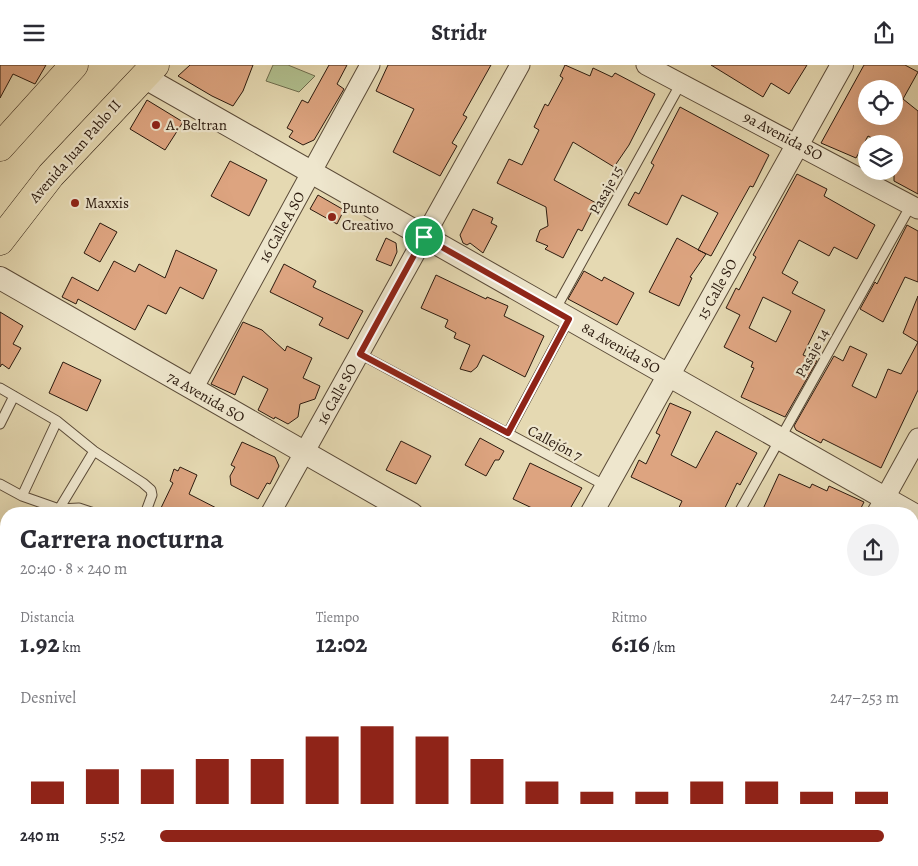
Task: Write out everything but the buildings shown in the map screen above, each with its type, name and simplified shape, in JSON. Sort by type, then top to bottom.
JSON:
[{"type":"highway","points":[[0,147],[74,65]]},
{"type":"highway","name":"Avenida Juan Pablo II","points":[[0,241],[52,175],[143,69]]},
{"type":"street","name":"16 Calle A SO","points":[[193,389],[370,65]]},
{"type":"street","name":"16 Calle SO","points":[[274,507],[520,65]]},
{"type":"street","name":"9a Avenida SO","points":[[646,65],[914,207]]},
{"type":"street","name":"15 Calle SO","points":[[595,507],[842,65]]},
{"type":"street","name":"8a Avenida SO","points":[[143,69],[312,172],[424,237],[780,438],[880,506]]},
{"type":"street","name":"7a Avenida SO","points":[[0,278],[399,507]]},
{"type":"street","points":[[880,506],[918,438]]},
{"type":"lane","name":"Pasaje 15","points":[[508,433],[562,314],[681,83]]},
{"type":"lane","name":"Pasaje 14","points":[[742,507],[914,207]]},
{"type":"lane","name":"Callejón 7","points":[[360,354],[606,486]]},
{"type":"lane","points":[[0,388],[57,421],[94,451],[151,490],[152,495],[148,507]]},
{"type":"lane","points":[[0,424],[14,396]]},
{"type":"lane","points":[[22,496],[57,421]]},
{"type":"lane","points":[[60,507],[94,451]]},
{"type":"lane","points":[[0,484],[22,496],[53,507]]},
{"type":"green space","points":[[273,65],[288,65],[315,76],[299,92],[266,81]]},
{"type":"place","name":"A. Beltran","points":[[156,125]]},
{"type":"place","name":"Maxxis","points":[[75,203]]},
{"type":"place","name":"Punto Creativo","points":[[332,217]]},
{"type":"route","points":[[424,237],[569,319],[508,433],[360,354],[424,237]]}]
